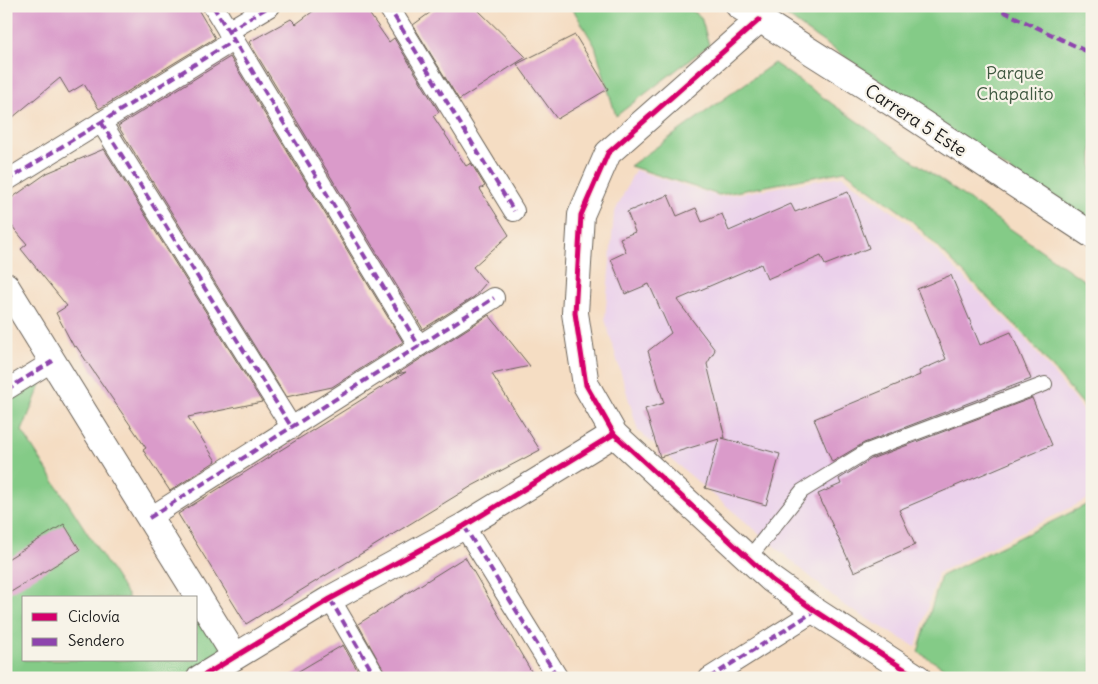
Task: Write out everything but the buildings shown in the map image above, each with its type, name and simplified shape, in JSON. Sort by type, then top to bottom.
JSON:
[{"type":"street","points":[[213,6],[419,346]]},
{"type":"street","points":[[6,181],[101,122],[231,36],[270,6]]},
{"type":"street","points":[[388,6],[514,211]]},
{"type":"street","points":[[749,13],[608,153],[581,215],[574,314],[586,385],[614,434],[772,580],[815,611],[918,678]]},
{"type":"street","name":"Carrera 5 Este","points":[[749,13],[892,103],[1092,235]]},
{"type":"street","points":[[101,122],[292,428]]},
{"type":"street","points":[[6,286],[198,596]]},
{"type":"street","points":[[149,518],[494,298]]},
{"type":"street","points":[[6,390],[53,361]]},
{"type":"street","points":[[200,678],[330,599],[464,526],[614,434]]},
{"type":"street","points":[[464,526],[558,678]]},
{"type":"street","points":[[198,597],[235,656]]},
{"type":"street","points":[[330,599],[376,678]]},
{"type":"street","points":[[709,678],[815,611]]},
{"type":"lane","points":[[749,558],[802,490],[868,451],[1045,384]]},
{"type":"shaded area","points":[[635,170],[720,197],[842,176],[907,222],[1022,335],[1092,421],[1092,497],[938,573],[916,647],[845,606],[638,431],[605,319],[614,214]]},
{"type":"green space","points":[[571,6],[685,6],[701,17],[709,45],[616,116],[595,46]]},
{"type":"green space","name":"Parque Chapalito","points":[[774,6],[1092,6],[1092,227],[806,30]]},
{"type":"green space","points":[[774,63],[1092,286],[1092,415],[1024,334],[909,218],[845,171],[719,195],[630,166]]},
{"type":"green space","points":[[46,372],[22,431],[128,596],[22,596],[22,662],[198,662],[198,610],[224,651],[181,678],[6,678],[6,398]]},
{"type":"green space","points":[[1092,502],[1092,678],[960,678],[918,652],[941,576]]},
{"type":"marked path","points":[[213,6],[419,346]]},
{"type":"marked path","points":[[228,31],[270,6]]},
{"type":"marked path","points":[[388,6],[514,211]]},
{"type":"marked path","points":[[992,6],[1092,54]]},
{"type":"marked path","points":[[6,181],[234,40]]},
{"type":"marked path","points":[[101,122],[292,428]]},
{"type":"marked path","points":[[149,518],[494,298]]},
{"type":"marked path","points":[[6,390],[53,361]]},
{"type":"marked path","points":[[464,526],[558,678]]},
{"type":"marked path","points":[[330,599],[376,678]]},
{"type":"marked path","points":[[709,678],[815,611]]},
{"type":"cycle path","points":[[759,20],[608,153],[581,215],[575,313],[586,385],[614,434],[772,580],[815,611],[918,678]]},
{"type":"cycle path","points":[[200,678],[330,599],[464,526],[614,434]]}]
